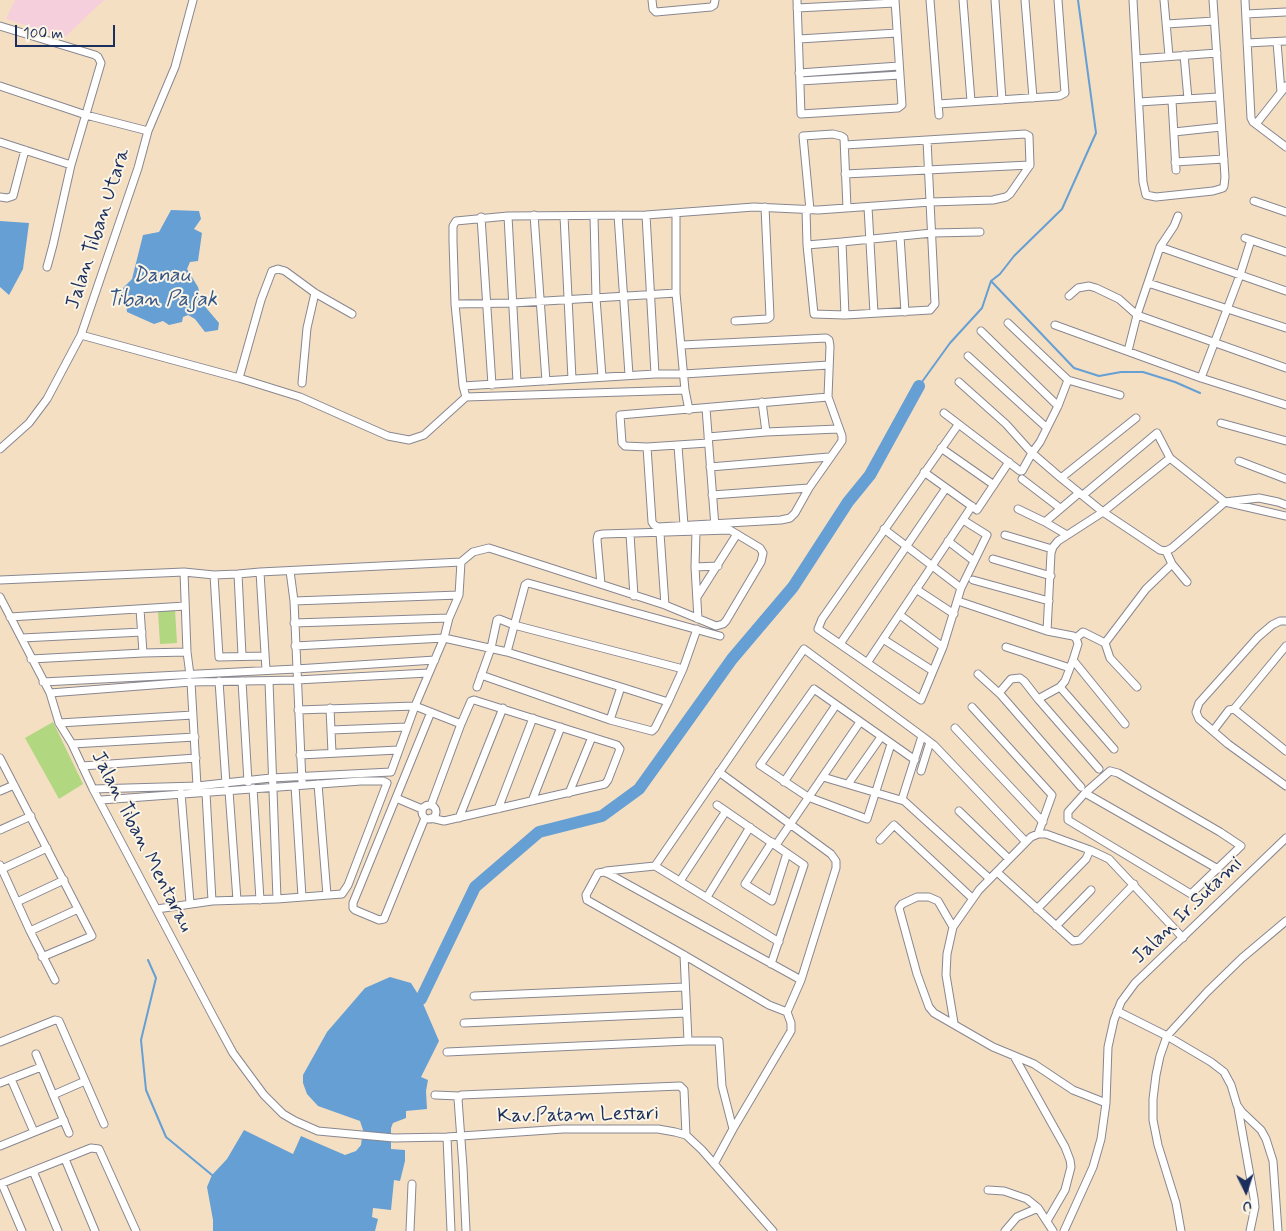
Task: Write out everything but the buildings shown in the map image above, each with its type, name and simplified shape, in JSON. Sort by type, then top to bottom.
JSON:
[{"type":"street","name":"Jalan Tiban Utara","points":[[0,449],[28,423],[47,399],[81,335],[138,168],[148,131],[174,67],[193,0]]},
{"type":"street","points":[[652,0],[653,9],[656,12],[711,7],[715,0]]},
{"type":"street","points":[[797,0],[797,8],[799,39],[801,114],[898,108],[902,105],[895,1],[797,8]]},
{"type":"street","points":[[930,0],[939,115]]},
{"type":"street","points":[[963,0],[971,101]]},
{"type":"street","points":[[995,0],[1002,100]]},
{"type":"street","points":[[1025,0],[1033,98]]},
{"type":"street","points":[[938,104],[1059,96],[1065,93],[1058,0]]},
{"type":"street","points":[[1132,0],[1143,182],[1146,195],[1156,197],[1213,191],[1223,188],[1225,177],[1218,97],[1213,0]]},
{"type":"street","points":[[1164,0],[1169,56]]},
{"type":"street","points":[[1245,0],[1246,43],[1252,120],[1285,143]]},
{"type":"street","points":[[1246,14],[1286,12]]},
{"type":"street","points":[[1167,24],[1214,21]]},
{"type":"street","points":[[0,26],[98,57],[101,63],[101,69],[71,165],[53,245],[46,267]]},
{"type":"street","points":[[799,39],[897,33]]},
{"type":"street","points":[[1246,43],[1286,41]]},
{"type":"street","points":[[1277,42],[1281,92]]},
{"type":"street","points":[[1137,59],[1217,53]]},
{"type":"street","points":[[1184,55],[1188,99]]},
{"type":"street","points":[[799,73],[899,66]]},
{"type":"street","points":[[800,82],[900,75]]},
{"type":"street","points":[[0,86],[86,115],[148,131]]},
{"type":"street","points":[[1256,124],[1286,86]]},
{"type":"street","points":[[1139,102],[1218,97]]},
{"type":"street","points":[[1172,101],[1176,166],[1224,159]]},
{"type":"street","points":[[1174,132],[1221,127]]},
{"type":"street","points":[[466,397],[456,304],[454,222],[481,217],[646,215],[765,207],[848,208],[993,200],[1006,197],[1030,165],[1029,136],[1025,134],[845,145]]},
{"type":"street","points":[[848,208],[844,138],[838,135],[803,136],[808,209],[807,245],[813,314],[845,315],[930,310],[935,304],[930,170],[927,140]]},
{"type":"street","points":[[0,142],[71,165]]},
{"type":"street","points":[[0,197],[7,198],[13,196],[25,150]]},
{"type":"street","points":[[846,174],[1030,165]]},
{"type":"street","points":[[1254,201],[1286,212]]},
{"type":"street","points":[[735,321],[767,319],[770,316],[765,207]]},
{"type":"street","points":[[868,207],[874,313]]},
{"type":"street","points":[[676,212],[676,293],[685,390],[689,410]]},
{"type":"street","points":[[534,215],[546,381]]},
{"type":"street","points":[[618,215],[629,375]]},
{"type":"street","points":[[646,215],[655,374]]},
{"type":"street","points":[[508,216],[517,382]]},
{"type":"street","points":[[564,216],[572,378]]},
{"type":"street","points":[[594,216],[596,298],[602,377]]},
{"type":"street","points":[[1128,351],[1137,314],[1160,247],[1174,226],[1178,216]]},
{"type":"street","points":[[481,217],[492,385]]},
{"type":"street","points":[[807,245],[932,233],[980,232]]},
{"type":"street","points":[[900,236],[905,312]]},
{"type":"street","points":[[1201,378],[1240,275],[1248,239],[1286,252]]},
{"type":"street","points":[[842,242],[845,315]]},
{"type":"street","points":[[1160,247],[1286,291]]},
{"type":"street","points":[[239,378],[261,300],[272,271],[278,269],[285,271],[315,293],[352,314]]},
{"type":"street","points":[[1148,283],[1286,328]]},
{"type":"street","points":[[1069,296],[1078,288],[1089,286],[1096,288],[1119,299],[1137,314],[1286,368]]},
{"type":"street","points":[[302,383],[307,328],[315,293]]},
{"type":"street","points":[[456,304],[513,303],[676,293]]},
{"type":"street","points":[[1008,323],[1068,380],[1120,395]]},
{"type":"street","points":[[1055,325],[1201,378],[1286,405]]},
{"type":"street","points":[[981,331],[1058,406]]},
{"type":"street","points":[[81,335],[239,378],[300,398],[365,427],[400,440],[409,440],[424,435],[466,397],[685,390]]},
{"type":"street","points":[[647,447],[653,524],[658,527],[684,525],[715,526],[790,518],[830,456],[842,441],[842,436],[828,397],[830,342],[826,338],[682,345]]},
{"type":"street","points":[[968,356],[1047,428]]},
{"type":"street","points":[[464,386],[572,378],[684,374],[828,365]]},
{"type":"street","points":[[944,413],[1017,470],[1022,470],[1040,442],[1058,406],[1068,380]]},
{"type":"street","points":[[960,382],[1006,424],[1032,453],[1061,478],[1103,512],[1160,550],[1166,551],[1172,548],[1225,502],[1259,498],[1286,505]]},
{"type":"street","points":[[828,397],[620,415],[623,445],[647,447],[678,446],[766,432],[838,429]]},
{"type":"street","points":[[762,402],[766,432]]},
{"type":"street","points":[[706,408],[715,526]]},
{"type":"street","points":[[1061,478],[1136,418]]},
{"type":"street","points":[[1221,423],[1286,441]]},
{"type":"street","points":[[958,425],[822,619],[818,629],[921,700],[943,647],[961,588],[987,536],[963,520]]},
{"type":"street","points":[[1045,522],[1060,508],[1081,494],[1157,433],[1170,458],[1225,502],[1286,516]]},
{"type":"street","points":[[678,446],[684,525]]},
{"type":"street","points":[[942,448],[994,485]]},
{"type":"street","points":[[710,467],[830,456]]},
{"type":"street","points":[[1047,631],[1052,549],[1058,541],[1103,512],[1170,458]]},
{"type":"street","points":[[1239,461],[1286,479]]},
{"type":"street","points":[[924,472],[977,510],[1009,462]]},
{"type":"street","points":[[1022,479],[1060,508]]},
{"type":"street","points":[[712,495],[809,488]]},
{"type":"street","points":[[840,644],[946,488]]},
{"type":"street","points":[[867,663],[972,506]]},
{"type":"street","points":[[1018,509],[1067,535]]},
{"type":"street","points":[[0,580],[184,572],[214,575],[461,562],[473,552],[489,548],[665,605],[713,626],[723,624],[761,562],[763,554],[760,548],[737,534],[715,526],[696,531],[603,534],[598,535],[601,584]]},
{"type":"street","points":[[884,529],[961,588]]},
{"type":"street","points":[[696,531],[695,567],[698,619]]},
{"type":"street","points":[[660,533],[665,605]]},
{"type":"street","points":[[630,534],[634,596]]},
{"type":"street","points":[[697,598],[737,534]]},
{"type":"street","points":[[1005,535],[1052,549]]},
{"type":"street","points":[[948,542],[974,562]]},
{"type":"street","points":[[1166,551],[1172,564],[1187,582]]},
{"type":"street","points":[[993,559],[1051,576]]},
{"type":"street","points":[[93,789],[197,786],[227,788],[272,787],[391,772],[415,706],[444,638],[449,618],[459,594],[461,562]]},
{"type":"street","points":[[1105,643],[1146,589],[1172,564]]},
{"type":"street","points":[[695,567],[718,566]]},
{"type":"street","points":[[290,571],[294,600],[300,755],[302,897]]},
{"type":"street","points":[[184,572],[187,652],[191,678],[197,786]]},
{"type":"street","points":[[260,572],[266,670]]},
{"type":"street","points":[[238,574],[242,656]]},
{"type":"street","points":[[214,575],[219,657],[264,656]]},
{"type":"street","points":[[973,580],[1049,601]]},
{"type":"street","points":[[507,652],[525,585],[528,583],[720,636]]},
{"type":"street","points":[[916,589],[954,614]]},
{"type":"street","points":[[294,600],[459,594]]},
{"type":"street","name":"Jalan Tiban Mentarau","points":[[0,597],[50,694],[59,723],[72,744],[93,789],[101,800],[229,1046],[264,1095],[283,1114],[318,1131],[354,1134]]},
{"type":"street","points":[[958,600],[1047,631],[1076,638]]},
{"type":"street","points":[[10,617],[185,606]]},
{"type":"street","points":[[140,609],[142,653]]},
{"type":"street","points":[[900,615],[943,647]]},
{"type":"street","points":[[294,623],[449,618]]},
{"type":"street","points":[[477,687],[491,648],[497,620],[501,619],[514,625],[683,669]]},
{"type":"street","points":[[1286,621],[1280,621],[1272,625],[1258,637],[1196,708],[1196,715],[1213,730],[1286,786]]},
{"type":"street","points":[[481,675],[610,720],[652,731],[656,728],[683,669],[697,629]]},
{"type":"street","points":[[22,638],[142,632]]},
{"type":"street","points":[[1076,638],[1083,632],[1105,643],[1110,658],[1137,687]]},
{"type":"street","points":[[295,646],[444,638],[507,652],[668,702]]},
{"type":"street","points":[[1038,699],[1065,682],[1078,644],[1076,638]]},
{"type":"street","points":[[882,639],[933,671]]},
{"type":"street","points":[[1213,730],[1229,710],[1234,709],[1286,646]]},
{"type":"street","points":[[1006,647],[1070,668]]},
{"type":"street","points":[[655,866],[804,649],[930,742],[1026,842]]},
{"type":"street","points":[[31,659],[187,652]]},
{"type":"street","points":[[50,694],[266,670],[435,660]]},
{"type":"street","points":[[1073,660],[1125,724]]},
{"type":"street","points":[[43,682],[191,678],[219,681],[268,681],[428,674]]},
{"type":"street","points":[[978,674],[999,693],[1083,790],[1218,869]]},
{"type":"street","points":[[999,693],[1011,679],[1020,678],[1024,680],[1038,699],[1099,769]]},
{"type":"street","points":[[219,681],[237,900]]},
{"type":"street","points":[[242,681],[248,782]]},
{"type":"street","points":[[268,681],[277,899]]},
{"type":"street","points":[[610,720],[621,686]]},
{"type":"street","points":[[1060,686],[1114,749]]},
{"type":"street","points":[[891,744],[877,793],[867,819],[808,797],[760,765],[814,689],[914,760]]},
{"type":"street","points":[[422,809],[422,814],[428,818],[441,821],[605,784],[619,746],[473,700],[461,724],[431,805]]},
{"type":"street","points":[[784,782],[836,705]]},
{"type":"street","points":[[298,710],[415,706],[461,724]]},
{"type":"street","points":[[972,707],[1050,792],[1052,800],[1038,834]]},
{"type":"street","points":[[330,708],[332,753]]},
{"type":"street","points":[[459,818],[503,708]]},
{"type":"street","points":[[1234,709],[1286,751]]},
{"type":"street","points":[[431,712],[353,903],[355,910],[379,920],[384,919],[428,818],[434,816],[436,812],[431,805]]},
{"type":"street","points":[[59,723],[193,715]]},
{"type":"street","points":[[498,809],[533,718]]},
{"type":"street","points":[[787,853],[772,901],[745,884],[791,824],[860,722]]},
{"type":"street","points":[[332,730],[407,727]]},
{"type":"street","points":[[532,801],[561,727]]},
{"type":"street","points":[[955,728],[1043,822]]},
{"type":"street","points":[[848,784],[881,736]]},
{"type":"street","points":[[904,801],[902,800],[922,736]]},
{"type":"street","points":[[72,744],[195,737]]},
{"type":"street","points":[[569,792],[592,737]]},
{"type":"street","points":[[921,771],[930,742]]},
{"type":"street","points":[[300,755],[398,750]]},
{"type":"street","points":[[0,758],[92,936],[42,957]]},
{"type":"street","points":[[82,766],[196,758]]},
{"type":"street","points":[[1110,771],[1118,773],[1241,846],[1191,894],[1071,823],[1068,820],[1068,812],[1083,790],[1110,771]]},
{"type":"street","points":[[714,1164],[791,1030],[791,1023],[787,1012],[801,980],[836,868],[836,861],[831,854],[719,772]]},
{"type":"street","points":[[823,777],[904,801],[990,879]]},
{"type":"street","points":[[101,800],[181,793],[206,793],[271,778],[318,784],[383,781],[387,783],[345,891],[340,894],[260,900],[212,901],[157,908]]},
{"type":"street","points":[[318,784],[327,896]]},
{"type":"street","points":[[0,791],[14,785]]},
{"type":"street","points":[[253,788],[260,900]]},
{"type":"street","points":[[181,793],[190,903]]},
{"type":"street","points":[[206,793],[212,901]]},
{"type":"street","points":[[396,798],[422,809]]},
{"type":"street","points":[[422,809],[425,806],[431,805]]},
{"type":"street","points":[[717,805],[804,866],[771,964]]},
{"type":"street","points":[[680,881],[726,811]]},
{"type":"street","points":[[958,811],[1010,859]]},
{"type":"street","points":[[0,830],[31,816]]},
{"type":"street","points":[[880,840],[894,825],[972,898]]},
{"type":"street","points":[[707,897],[750,828]]},
{"type":"street","points":[[954,1023],[946,975],[947,954],[953,928],[972,898],[1031,837],[1038,834],[1052,836],[1109,859],[1183,938]]},
{"type":"street","name":"Jalan Ir.Sutami","points":[[1064,1231],[1098,1152],[1106,1103],[1108,1047],[1116,1011],[1120,1002],[1135,983],[1286,838]]},
{"type":"street","points":[[47,848],[1,867],[42,957],[55,980]]},
{"type":"street","points":[[1038,908],[1086,859],[1090,850]]},
{"type":"street","points":[[778,942],[655,866],[598,873],[586,896],[587,900],[684,954],[769,1005],[787,1012]]},
{"type":"street","points":[[604,872],[801,980]]},
{"type":"street","points":[[997,872],[1073,941],[1080,940],[1134,884]]},
{"type":"street","points":[[18,902],[64,880]]},
{"type":"street","points":[[1056,926],[1091,890]]},
{"type":"street","points":[[953,928],[942,906],[933,898],[917,897],[900,905],[917,974],[926,1000],[934,1013],[994,1047],[1034,1064],[1081,1094],[1106,1103]]},
{"type":"street","points":[[30,931],[78,909]]},
{"type":"street","points":[[1181,1231],[1176,1203],[1158,1144],[1153,1120],[1156,1076],[1166,1036],[1242,958],[1286,921]]},
{"type":"street","points":[[684,954],[684,987],[688,1041]]},
{"type":"street","points":[[474,996],[684,987]]},
{"type":"street","points":[[1116,1011],[1166,1036],[1211,1062],[1224,1072],[1231,1085],[1237,1105],[1254,1198],[1250,1231]]},
{"type":"street","points":[[464,1023],[686,1013]]},
{"type":"street","points":[[0,1042],[55,1020],[59,1021],[104,1124]]},
{"type":"street","points":[[447,1052],[688,1041],[719,1042],[722,1086],[733,1129]]},
{"type":"street","points":[[36,1054],[69,1133]]},
{"type":"street","points":[[1014,1056],[1065,1147],[1070,1160],[1071,1167],[1068,1181],[1062,1197],[1047,1221]]},
{"type":"street","points":[[0,1083],[41,1067]]},
{"type":"street","points":[[11,1078],[34,1132]]},
{"type":"street","points":[[52,1094],[84,1080]]},
{"type":"street","points":[[435,1095],[459,1096],[463,1094],[680,1086],[684,1090],[686,1135]]},
{"type":"street","points":[[459,1096],[466,1231]]},
{"type":"street","points":[[1237,1105],[1261,1130],[1271,1150],[1278,1231]]},
{"type":"street","points":[[1,1143],[64,1120]]},
{"type":"street","name":"Kav.Patam Lestari","points":[[354,1134],[394,1138],[563,1129],[621,1128],[674,1132],[686,1135],[773,1231]]},
{"type":"street","points":[[447,1136],[451,1231]]},
{"type":"street","points":[[22,1231],[1,1184],[91,1148],[99,1149],[136,1231]]},
{"type":"street","points":[[65,1159],[95,1231]]},
{"type":"street","points":[[33,1171],[58,1231]]},
{"type":"street","points":[[410,1231],[412,1184]]},
{"type":"street","points":[[988,1190],[998,1190],[1019,1196],[1038,1208],[1052,1231]]},
{"type":"street","points":[[1005,1231],[1017,1217],[1038,1208]]},
{"type":"shaded area","points":[[15,0],[104,0],[64,38],[6,19]]},
{"type":"green space","points":[[175,610],[177,643],[160,644],[158,611]]},
{"type":"green space","points":[[53,722],[83,784],[59,799],[25,738]]},
{"type":"water","name":"Danau Tiban Pajak","points":[[171,210],[199,211],[201,219],[194,229],[202,233],[198,261],[190,262],[187,269],[198,287],[202,303],[219,323],[218,330],[205,332],[195,319],[188,315],[183,317],[182,322],[169,325],[163,321],[154,324],[127,312],[126,302],[118,293],[132,279],[143,235],[159,232]]},
{"type":"water","points":[[0,221],[29,223],[23,269],[9,295],[0,287]]},
{"type":"water","points":[[390,977],[411,983],[421,999],[439,1041],[421,1077],[428,1080],[426,1091],[427,1109],[406,1111],[406,1118],[393,1123],[391,1128],[391,1149],[405,1150],[405,1161],[400,1181],[394,1180],[391,1210],[373,1208],[372,1217],[378,1219],[375,1231],[213,1231],[207,1187],[212,1175],[227,1159],[244,1130],[293,1154],[301,1136],[345,1155],[356,1151],[361,1145],[363,1130],[360,1121],[318,1106],[307,1094],[303,1083],[303,1075],[327,1032],[365,988]]},
{"type":"waterway","points":[[919,386],[950,343],[982,308],[991,281],[1062,209],[1096,133],[1078,0]]},
{"type":"waterway","points":[[991,281],[1074,368],[1099,376],[1121,372],[1143,372],[1175,382],[1200,393]]},
{"type":"waterway","points":[[421,999],[475,887],[539,832],[602,816],[639,789],[732,659],[793,587],[848,502],[870,475],[919,386]]},
{"type":"waterway","points":[[148,960],[156,978],[141,1040],[146,1090],[166,1137],[212,1175]]}]
